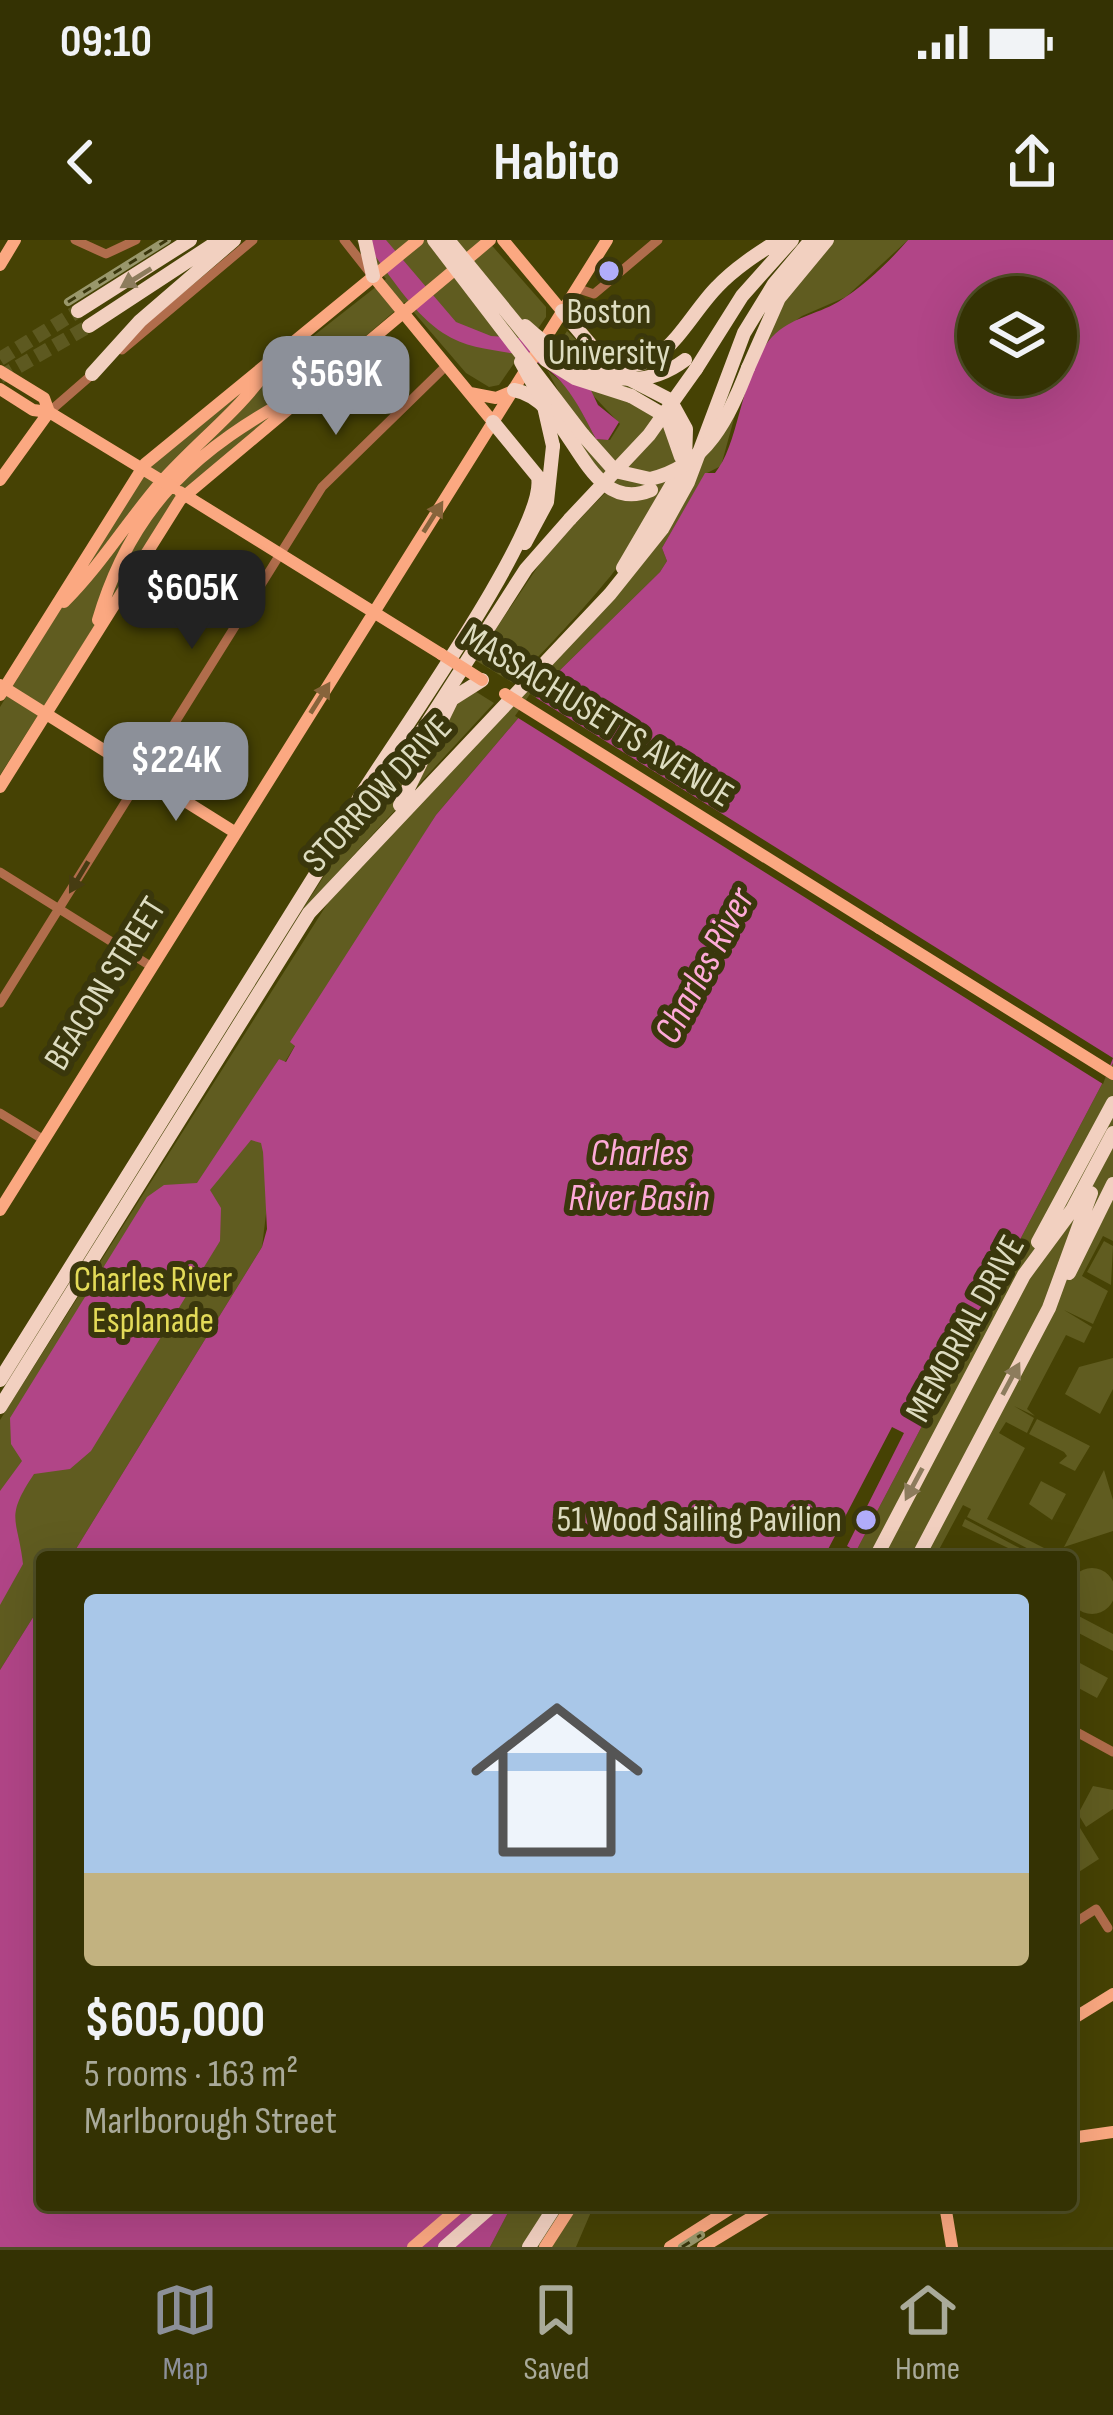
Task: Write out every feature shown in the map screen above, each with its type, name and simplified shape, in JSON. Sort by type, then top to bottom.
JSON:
[{"type":"highway","points":[[78,311],[190,240]]},
{"type":"highway","points":[[89,326],[220,240]]},
{"type":"highway","points":[[92,374],[140,321],[234,240]]},
{"type":"highway","points":[[365,240],[379,272]]},
{"type":"highway","points":[[434,240],[552,364],[654,406],[674,427],[681,453],[677,474]]},
{"type":"highway","points":[[448,240],[583,435],[615,471],[651,485]]},
{"type":"highway","points":[[602,359],[629,366],[661,355],[718,285],[778,240]]},
{"type":"highway","name":"STORROW DRIVE","points":[[0,1380],[317,872],[424,728],[526,569],[649,435],[691,364],[792,240]]},
{"type":"highway","name":"STORROW DRIVE","points":[[0,1407],[292,937],[388,825],[602,603],[670,515],[744,333],[787,267],[812,240]]},
{"type":"highway","points":[[514,390],[547,403],[605,488],[627,496],[651,485],[708,446],[728,417],[778,298],[826,240]]},
{"type":"highway","points":[[495,308],[557,354],[596,374],[650,378],[691,364]]},
{"type":"highway","points":[[317,872],[544,509],[553,446],[543,402],[495,308]]},
{"type":"highway","points":[[562,311],[617,374],[660,393],[678,410],[688,445],[677,474],[602,603]]},
{"type":"highway","points":[[493,422],[540,483],[531,515],[499,577]]},
{"type":"highway","points":[[388,825],[454,697],[482,680]]},
{"type":"highway","points":[[1007,1306],[1113,1103]]},
{"type":"highway","name":"MEMORIAL DRIVE","points":[[879,1551],[1007,1306],[1072,1210],[1113,1133]]},
{"type":"highway","name":"MEMORIAL DRIVE","points":[[921,1551],[1049,1308],[1078,1223],[1113,1152]]},
{"type":"highway","points":[[1049,1308],[1113,1184]]},
{"type":"highway","points":[[445,2247],[486,2211]]},
{"type":"highway","points":[[529,2247],[552,2211]]},
{"type":"main road","points":[[0,265],[16,240]]},
{"type":"main road","points":[[236,833],[2,689],[141,468],[418,240]]},
{"type":"main road","points":[[0,787],[179,492],[490,240]]},
{"type":"main road","points":[[503,240],[562,311]]},
{"type":"main road","name":"BEACON STREET","points":[[0,1210],[607,240]]},
{"type":"main road","points":[[379,272],[493,422]]},
{"type":"main road","points":[[42,628],[104,562],[166,477],[241,406],[287,346]]},
{"type":"main road","points":[[86,649],[120,559],[166,490],[227,434],[334,370]]},
{"type":"main road","name":"MASSACHUSETTS AVENUE","points":[[0,371],[44,398],[49,412]]},
{"type":"main road","name":"MASSACHUSETTS AVENUE","points":[[0,389],[34,410],[49,412],[159,479],[1112,1073]]},
{"type":"main road","points":[[469,392],[496,398],[514,390]]},
{"type":"main road","points":[[0,479],[49,412]]},
{"type":"main road","points":[[1077,2016],[1113,1994]]},
{"type":"main road","points":[[1077,2137],[1113,2132]]},
{"type":"main road","points":[[413,2247],[455,2211]]},
{"type":"main road","points":[[545,2247],[568,2211]]},
{"type":"main road","points":[[670,2247],[727,2211]]},
{"type":"main road","points":[[703,2247],[727,2241],[764,2211]]},
{"type":"main road","points":[[946,2211],[952,2247]]},
{"type":"street","points":[[75,240],[106,254],[136,240]]},
{"type":"street","points":[[49,412],[253,240]]},
{"type":"street","points":[[344,240],[379,272]]},
{"type":"street","points":[[576,289],[594,294],[658,240]]},
{"type":"street","points":[[0,1003],[330,476],[447,365]]},
{"type":"street","points":[[0,872],[152,967]]},
{"type":"street","points":[[0,1113],[44,1140]]},
{"type":"street","points":[[1077,1732],[1113,1752]]},
{"type":"street","points":[[1077,1921],[1096,1909],[1108,1928]]},
{"type":"green space","points":[[356,240],[487,240],[546,307],[546,317],[499,385],[489,387],[466,373],[405,302],[171,505],[0,775],[0,707],[137,484],[160,456],[386,279]]},
{"type":"green space","name":"Charles River Esplanade","points":[[831,240],[908,240],[846,297],[802,316],[769,340],[735,415],[721,466],[705,474],[662,548],[667,561],[660,572],[554,676],[436,815],[285,1062],[279,1059],[259,1091],[267,1206],[262,1247],[75,1551],[36,1551],[36,1613],[0,1670],[0,1420],[329,901],[611,600],[665,534],[729,393],[751,372],[783,301]]},
{"type":"green space","points":[[567,331],[612,375],[665,401],[633,391],[670,434],[675,451],[672,477],[659,507],[612,574],[513,683],[475,660],[547,553],[605,493],[618,498],[621,492],[602,478],[550,399],[559,392],[547,370],[569,388],[596,439],[610,440],[620,424],[553,353]]},
{"type":"green space","points":[[462,683],[494,703],[301,912],[365,812]]},
{"type":"green space","points":[[1113,1063],[1113,1241],[1103,1236],[1082,1276],[1108,1291],[1093,1324],[1064,1310],[1092,1327],[1084,1343],[1066,1335],[1027,1409],[1035,1416],[1014,1406],[1034,1418],[1027,1433],[1006,1422],[999,1433],[1025,1448],[987,1519],[1048,1550],[1032,1551],[967,1517],[971,1509],[963,1505],[938,1551],[856,1551]]},
{"type":"green space","points":[[1104,1241],[1113,1246],[1111,1285],[1087,1272]]},
{"type":"green space","points":[[1113,1358],[1113,1389],[1100,1414],[1065,1394],[1079,1367]]},
{"type":"green space","points":[[1037,1419],[1090,1446],[1075,1471],[1059,1463],[1067,1456],[1064,1452],[1029,1434]]},
{"type":"green space","points":[[1104,1470],[1113,1500],[1113,1531],[1064,1547]]},
{"type":"green space","points":[[1041,1481],[1066,1494],[1052,1520],[1029,1504]]},
{"type":"green space","points":[[965,1519],[1025,1551],[1014,1551],[962,1526]]},
{"type":"green space","points":[[1092,1568],[1113,1582],[1114,1596],[1108,1607],[1092,1614],[1077,1608],[1077,1574]]},
{"type":"green space","points":[[1077,1615],[1113,1634],[1113,1651],[1077,1632]]},
{"type":"green space","points":[[1077,1665],[1108,1678],[1097,1698],[1077,1687]]},
{"type":"green space","points":[[1093,1786],[1113,1790],[1113,1809],[1086,1827],[1078,1814]]},
{"type":"green space","points":[[1077,1823],[1099,1859],[1077,1873]]},
{"type":"green space","points":[[509,2211],[591,2211],[576,2247],[490,2247]]},
{"type":"water","points":[[363,240],[386,240],[456,322],[491,336],[520,338],[586,380],[598,405],[619,422],[608,440],[596,439],[565,387],[544,366],[460,342],[431,324]]},
{"type":"water","name":"Charles River Basin","points":[[908,240],[1113,240],[1113,1063],[856,1551],[75,1551],[262,1247],[267,1229],[263,1152],[261,1143],[251,1140],[210,1190],[221,1208],[220,1241],[91,1451],[70,1469],[34,1474],[25,1489],[15,1519],[23,1564],[0,1605],[0,1491],[22,1461],[11,1444],[10,1418],[147,1197],[164,1185],[197,1183],[279,1059],[286,1062],[295,1046],[290,1042],[436,815],[554,676],[660,572],[667,561],[662,548],[705,473],[715,473],[723,460],[754,368],[772,337],[848,296]]},
{"type":"water","points":[[36,1613],[36,2211],[509,2211],[490,2247],[0,2247],[0,1670]]},
{"type":"pier","points":[[530,694],[1113,1058],[1103,1084],[515,716]]},
{"type":"pier","points":[[892,1427],[904,1433],[847,1546],[852,1549],[827,1551]]},
{"type":"tunnel","points":[[0,359],[78,311]]},
{"type":"tunnel","points":[[0,377],[89,326]]},
{"type":"railway","points":[[68,302],[167,240]]},
{"type":"railway","points":[[682,2247],[701,2235]]},
{"type":"place","name":"Boston University","points":[[609,271]]},
{"type":"place","name":"51 Wood Sailing Pavilion","points":[[866,1520]]},
{"type":"water label","name":"Charles River","points":[[705,966]]}]
